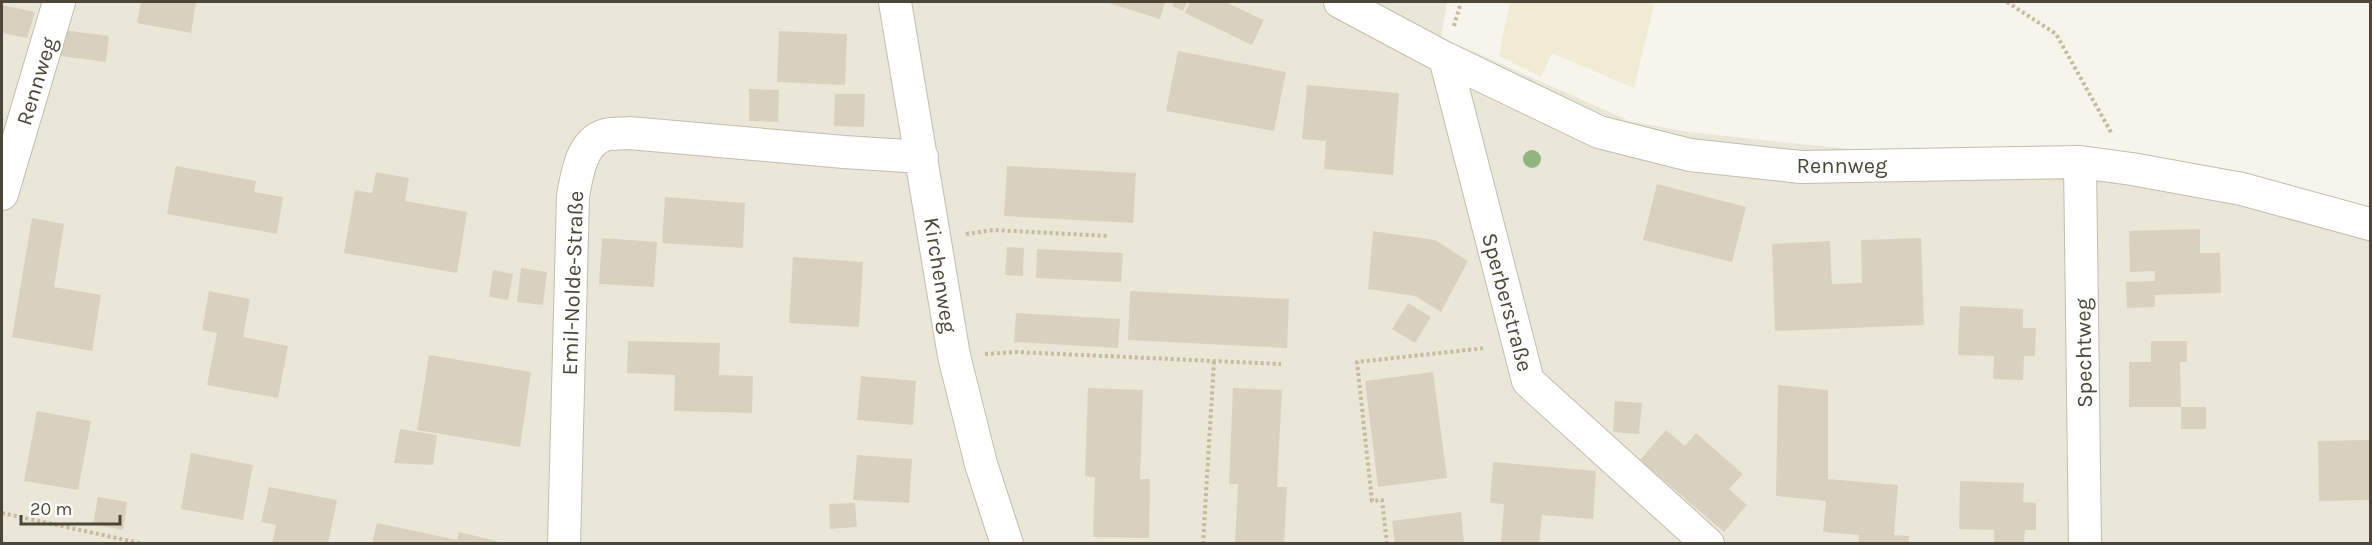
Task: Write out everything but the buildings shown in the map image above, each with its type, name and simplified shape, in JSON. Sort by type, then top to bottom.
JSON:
[{"type":"street","name":"Rennweg","points":[[2,194],[59,2]]},
{"type":"street","name":"Kirchenweg","points":[[895,2],[954,356],[981,464],[1007,543]]},
{"type":"street","name":"Rennweg","points":[[1340,2],[1445,58],[1599,132],[1690,155],[1801,167],[2080,162],[2242,189],[2370,224]]},
{"type":"street","name":"Sperberstraße","points":[[1445,58],[1528,381],[1708,543]]},
{"type":"street","name":"Emil-Nolde-Straße","points":[[564,543],[573,196],[581,164],[591,144],[604,135],[629,133],[922,157]]},
{"type":"street","name":"Spechtweg","points":[[2080,162],[2085,543]]},
{"type":"path","points":[[2007,2],[2056,34],[2132,169]]},
{"type":"path","points":[[936,238],[993,230],[1109,236]]},
{"type":"path","points":[[1387,543],[1382,500],[1372,501],[1357,362],[1518,344]]},
{"type":"path","points":[[954,356],[1016,352],[1281,364]]},
{"type":"path","points":[[1203,543],[1214,361]]},
{"type":"path","points":[[2,513],[144,543]]},
{"type":"shaded area","points":[[2,2],[1447,2],[1441,37],[1629,121],[1688,132],[2118,177],[2370,233],[2370,543],[2,543]]},
{"type":"shaded area","points":[[1510,2],[1655,2],[1634,88],[1552,53],[1541,77],[1499,56]]}]
